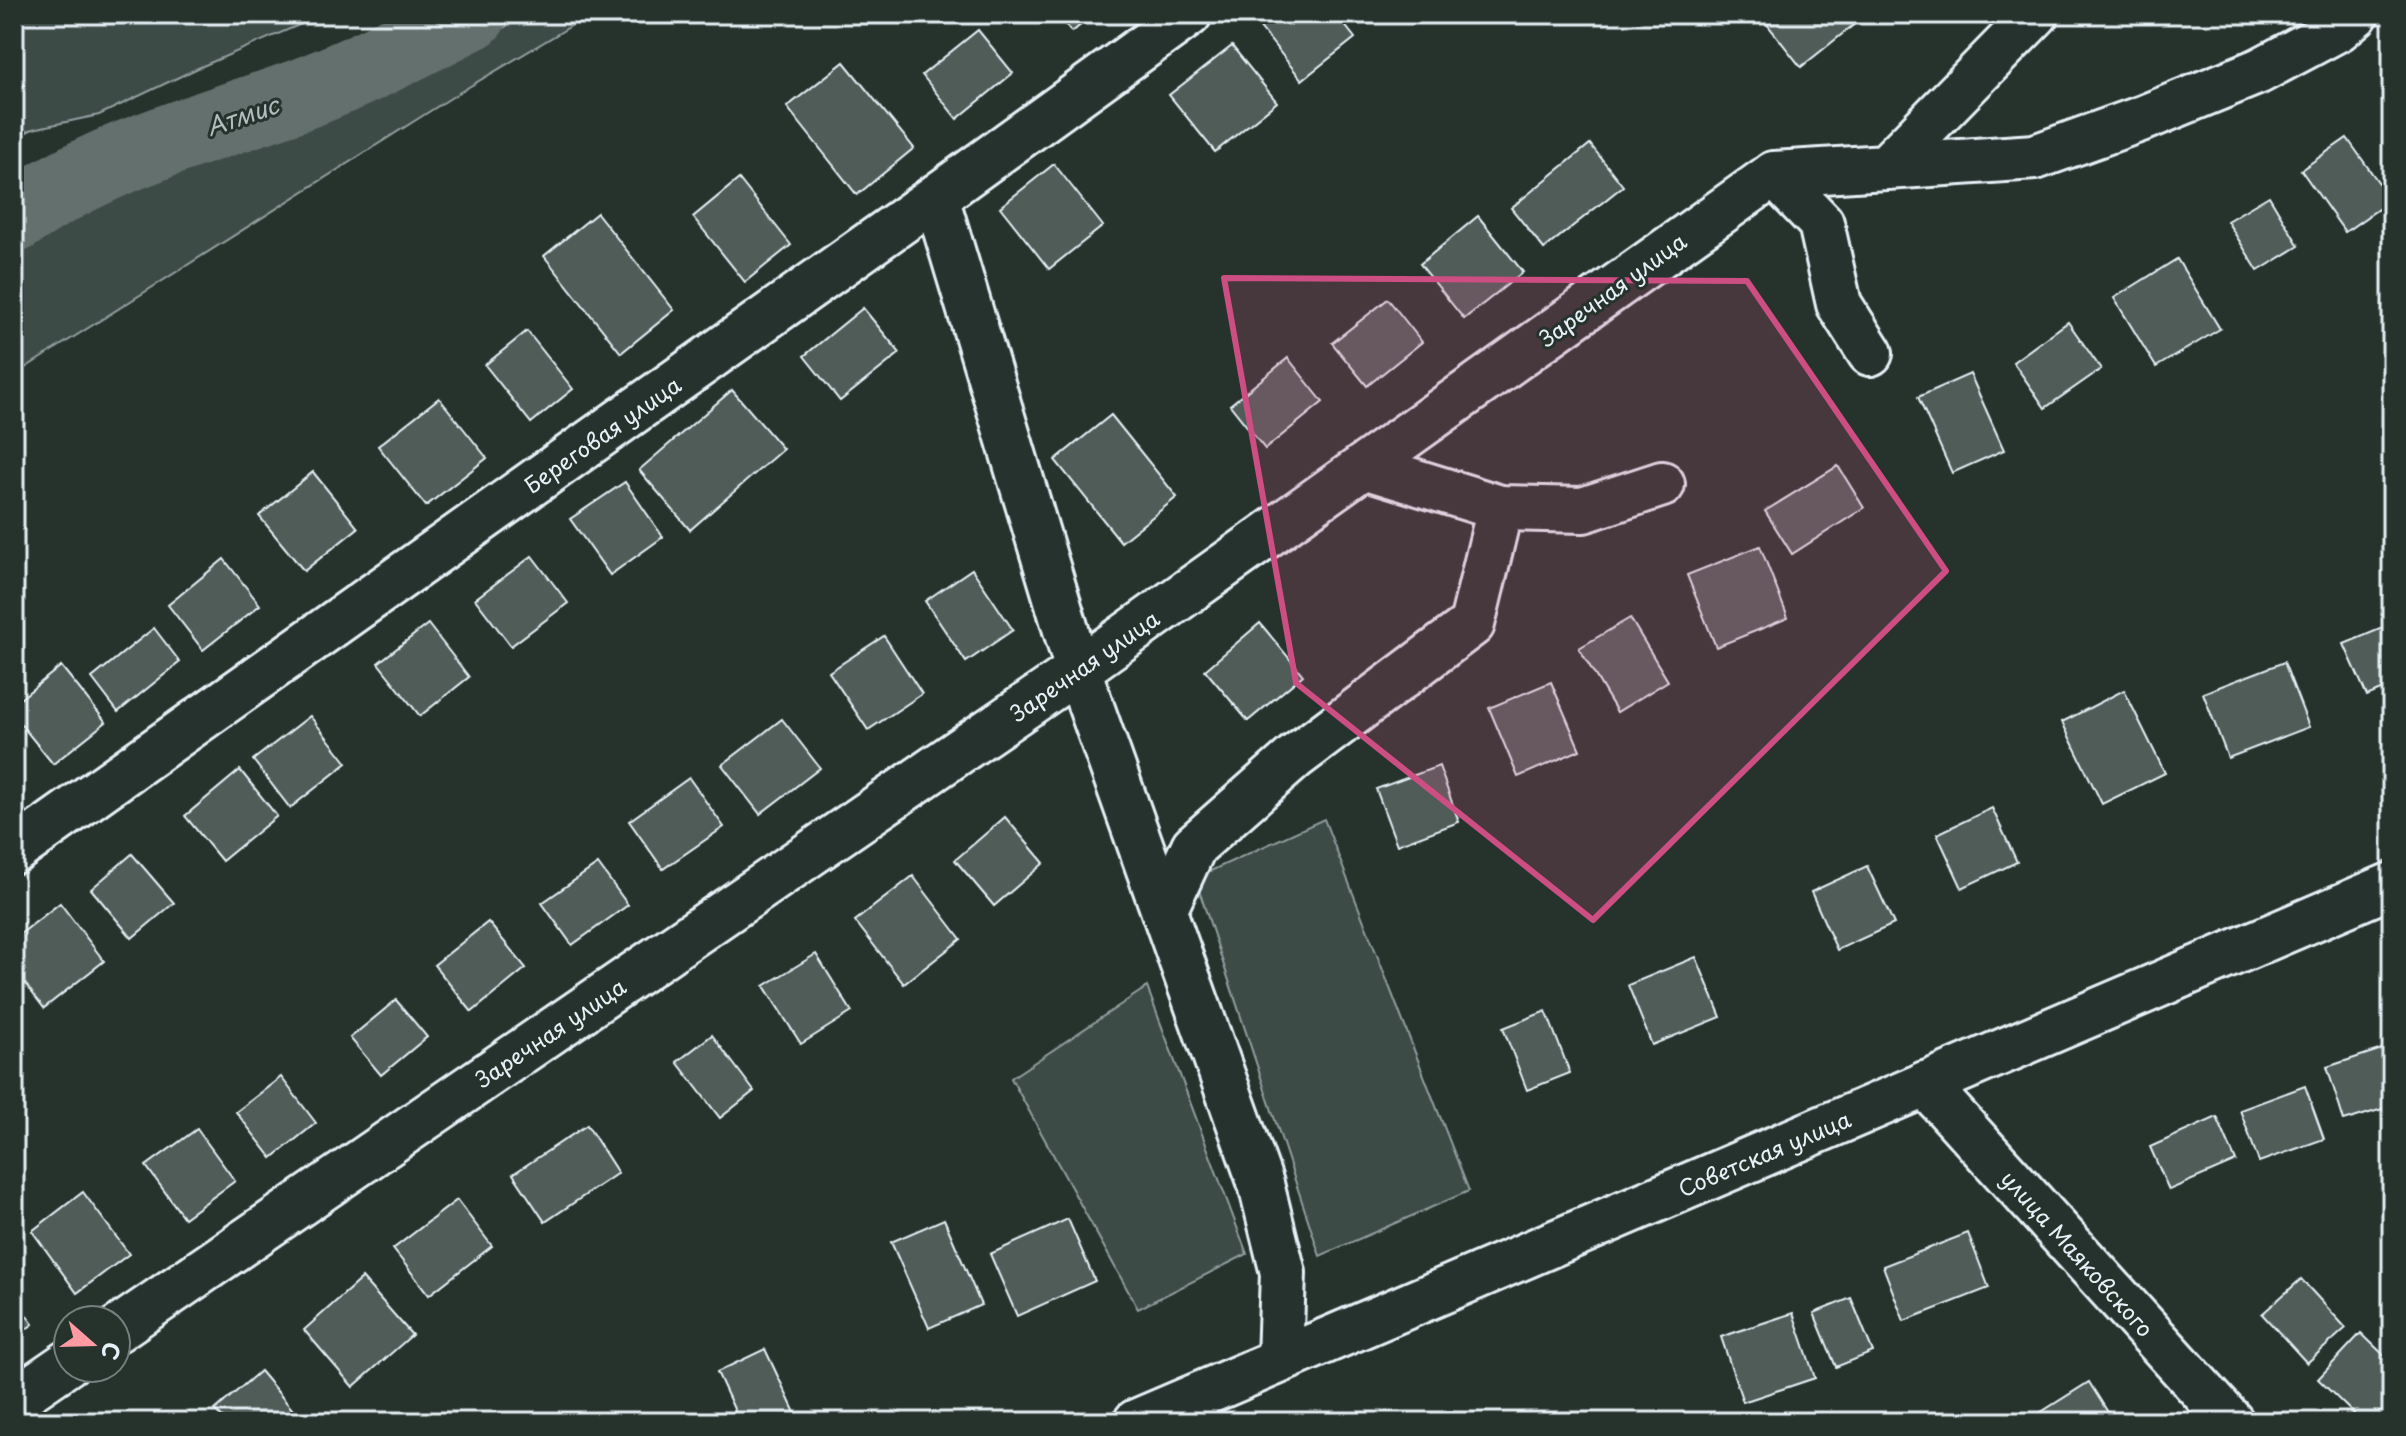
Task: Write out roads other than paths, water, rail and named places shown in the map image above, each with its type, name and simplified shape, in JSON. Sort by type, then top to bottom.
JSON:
[{"type":"street","name":"Береговая улица","points":[[14,851],[1189,14]]},
{"type":"street","points":[[1886,167],[2036,14]]},
{"type":"street","points":[[1774,174],[2035,157],[2146,117],[2259,71],[2338,29],[2356,14]]},
{"type":"street","points":[[1774,174],[1821,223],[1839,304],[1870,353]]},
{"type":"street","name":"Заречная улица","points":[[132,1319],[1078,670],[1774,174]]},
{"type":"street","points":[[936,197],[1078,670],[1261,1184],[1283,1273],[1280,1359]]},
{"type":"street","points":[[1364,466],[1500,508],[1583,510],[1662,484]]},
{"type":"street","points":[[1164,911],[1194,846],[1295,757],[1472,624],[1500,508]]},
{"type":"street","name":"Советская улица","points":[[1136,1422],[2392,885]]},
{"type":"street","name":"улица Маяковского","points":[[1925,1084],[2231,1422]]},
{"type":"street","points":[[14,1400],[52,1374]]},
{"type":"waterway","name":"Атмис","points":[[14,217],[81,177],[116,161],[321,86],[471,14]]}]
